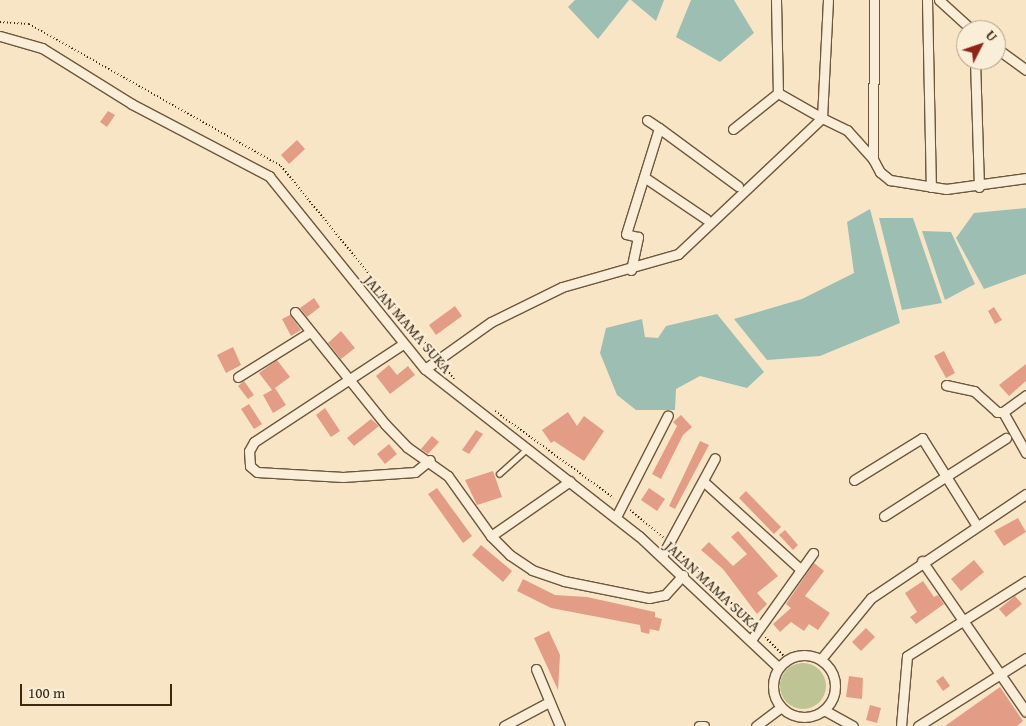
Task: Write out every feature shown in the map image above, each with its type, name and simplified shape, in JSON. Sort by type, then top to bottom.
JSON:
[{"type":"street","points":[[776,0],[778,93]]},
{"type":"street","points":[[425,369],[437,358],[491,322],[562,287],[672,258],[688,247],[822,118],[828,0]]},
{"type":"street","points":[[873,158],[874,0]]},
{"type":"street","points":[[927,0],[931,187]]},
{"type":"street","points":[[939,0],[961,20]]},
{"type":"street","name":"JALAN MAMA SUKA","points":[[0,36],[42,48],[132,104],[268,176],[425,369],[616,517],[683,575],[778,667]]},
{"type":"street","points":[[1006,55],[1026,70],[1026,77]]},
{"type":"street","points":[[976,70],[979,187]]},
{"type":"street","points":[[778,93],[847,130],[873,158],[884,177],[931,187],[979,187],[1026,178]]},
{"type":"street","points":[[733,129],[778,93]]},
{"type":"street","points":[[647,120],[738,186]]},
{"type":"street","points":[[631,270],[638,237],[626,234],[659,128]]},
{"type":"street","points":[[644,177],[706,220]]},
{"type":"street","points":[[295,312],[349,382],[407,447],[430,460],[448,476],[490,536],[532,570],[564,581],[659,598],[683,575]]},
{"type":"street","points":[[238,377],[310,332]]},
{"type":"street","points":[[403,344],[349,382],[254,442],[249,450],[252,470],[343,477],[415,472],[430,460]]},
{"type":"street","points":[[946,385],[974,391],[997,412],[1003,412],[1026,395]]},
{"type":"street","points":[[1003,412],[1026,453]]},
{"type":"street","points":[[616,517],[624,505],[668,415]]},
{"type":"street","points":[[854,480],[922,438],[977,526]]},
{"type":"street","points":[[884,516],[1006,438]]},
{"type":"street","points":[[662,556],[715,458]]},
{"type":"street","points":[[490,536],[570,481]]},
{"type":"street","points":[[703,481],[801,570]]},
{"type":"street","points":[[821,659],[871,598],[922,561],[1026,494]]},
{"type":"street","points":[[751,640],[813,553]]},
{"type":"street","points":[[922,561],[1026,712]]},
{"type":"street","points":[[901,726],[907,656],[1026,581]]},
{"type":"street","points":[[804,654],[821,659],[831,669],[836,684],[833,698],[824,710],[802,717],[781,707],[773,691],[778,667],[787,659],[804,654]]},
{"type":"street","points":[[918,726],[1026,658]]},
{"type":"street","points":[[536,669],[560,726]]},
{"type":"street","points":[[504,726],[549,702]]},
{"type":"street","points":[[756,726],[781,707]]},
{"type":"street","points":[[824,710],[853,726]]},
{"type":"lane","points":[[499,474],[526,449]]},
{"type":"path","points":[[0,22],[29,24],[281,166],[458,384]]},
{"type":"path","points":[[490,407],[624,505],[669,543],[787,659]]},
{"type":"green space","points":[[803,663],[816,667],[822,673],[826,686],[822,699],[816,705],[803,709],[790,705],[784,699],[780,686],[784,673],[790,667]]},
{"type":"water","points":[[575,0],[629,0],[598,39],[568,7]]},
{"type":"water","points":[[631,0],[664,0],[656,21]]},
{"type":"water","points":[[691,0],[734,0],[754,33],[720,62],[676,37]]},
{"type":"water","points":[[1026,208],[1026,274],[984,289],[956,238],[974,213]]},
{"type":"water","points":[[870,209],[900,323],[820,356],[767,360],[734,319],[802,299],[854,273],[847,222]]},
{"type":"water","points":[[879,218],[913,218],[942,303],[902,310]]},
{"type":"water","points":[[922,231],[951,232],[975,284],[945,300]]},
{"type":"water","points":[[717,314],[764,372],[747,388],[700,376],[676,389],[675,410],[636,410],[617,395],[600,353],[606,328],[642,319],[645,337],[658,338],[666,326]]},
{"type":"building","points":[[108,111],[115,115],[107,127],[100,122]]},
{"type":"building","points":[[297,140],[305,149],[289,164],[281,155]]},
{"type":"building","points":[[314,298],[320,307],[307,317],[300,308]]},
{"type":"building","points":[[455,306],[462,316],[436,335],[429,325]]},
{"type":"building","points":[[994,307],[1002,320],[995,324],[988,311]]},
{"type":"building","points":[[290,315],[301,330],[291,336],[282,319]]},
{"type":"building","points":[[341,331],[355,348],[341,359],[328,343]]},
{"type":"building","points":[[233,347],[241,365],[226,373],[217,355]]},
{"type":"building","points":[[944,351],[955,373],[946,378],[934,356]]},
{"type":"building","points":[[277,360],[290,377],[275,388],[286,405],[273,413],[263,395],[272,390],[259,373]]},
{"type":"building","points":[[1026,364],[1026,381],[1009,396],[999,385]]},
{"type":"building","points":[[389,365],[397,375],[408,366],[415,375],[390,394],[376,376]]},
{"type":"building","points":[[244,381],[254,395],[248,399],[238,386]]},
{"type":"building","points":[[249,404],[262,424],[254,429],[241,409]]},
{"type":"building","points":[[325,408],[340,431],[331,437],[316,415]]},
{"type":"building","points":[[568,412],[577,426],[584,416],[604,431],[584,461],[554,441],[551,443],[542,430]]},
{"type":"building","points":[[681,415],[692,427],[683,435],[661,479],[652,474],[677,426],[673,422]]},
{"type":"building","points":[[371,419],[379,426],[354,446],[347,438]]},
{"type":"building","points":[[476,430],[483,434],[469,454],[462,450]]},
{"type":"building","points":[[432,436],[439,442],[428,454],[421,449]]},
{"type":"building","points":[[700,441],[709,445],[675,509],[669,506]]},
{"type":"building","points":[[389,444],[397,454],[385,464],[377,454]]},
{"type":"building","points":[[493,471],[502,497],[477,505],[465,480]]},
{"type":"building","points":[[437,488],[472,536],[463,543],[428,494]]},
{"type":"building","points":[[649,488],[665,499],[657,511],[641,500]]},
{"type":"building","points":[[746,491],[781,527],[774,534],[739,498]]},
{"type":"building","points":[[1018,518],[1026,532],[1004,546],[994,531]]},
{"type":"building","points":[[785,530],[798,545],[793,550],[779,535]]},
{"type":"building","points":[[738,531],[778,576],[757,593],[767,604],[757,614],[723,569],[701,550],[709,542],[733,566],[747,554],[731,537]]},
{"type":"building","points":[[481,545],[512,571],[503,582],[472,555]]},
{"type":"building","points":[[974,560],[984,572],[961,591],[951,579]]},
{"type":"building","points":[[814,563],[824,571],[805,596],[830,613],[818,630],[809,624],[804,631],[791,622],[780,632],[773,624],[791,608],[786,604]]},
{"type":"building","points":[[523,579],[555,595],[587,597],[655,612],[655,617],[662,619],[659,631],[650,629],[649,634],[641,632],[640,625],[551,608],[517,591]]},
{"type":"building","points":[[923,581],[934,597],[938,595],[944,604],[916,624],[910,617],[917,612],[905,593]]},
{"type":"building","points":[[1015,596],[1022,604],[1006,617],[999,609]]},
{"type":"building","points":[[866,628],[875,637],[861,651],[852,642]]},
{"type":"building","points":[[549,631],[560,655],[558,690],[534,638]]},
{"type":"building","points":[[849,676],[863,678],[862,699],[846,697]]},
{"type":"building","points":[[943,676],[950,686],[943,691],[936,681]]},
{"type":"building","points":[[1000,687],[1023,721],[1017,726],[945,726]]},
{"type":"building","points":[[870,705],[881,708],[877,723],[866,720]]}]
